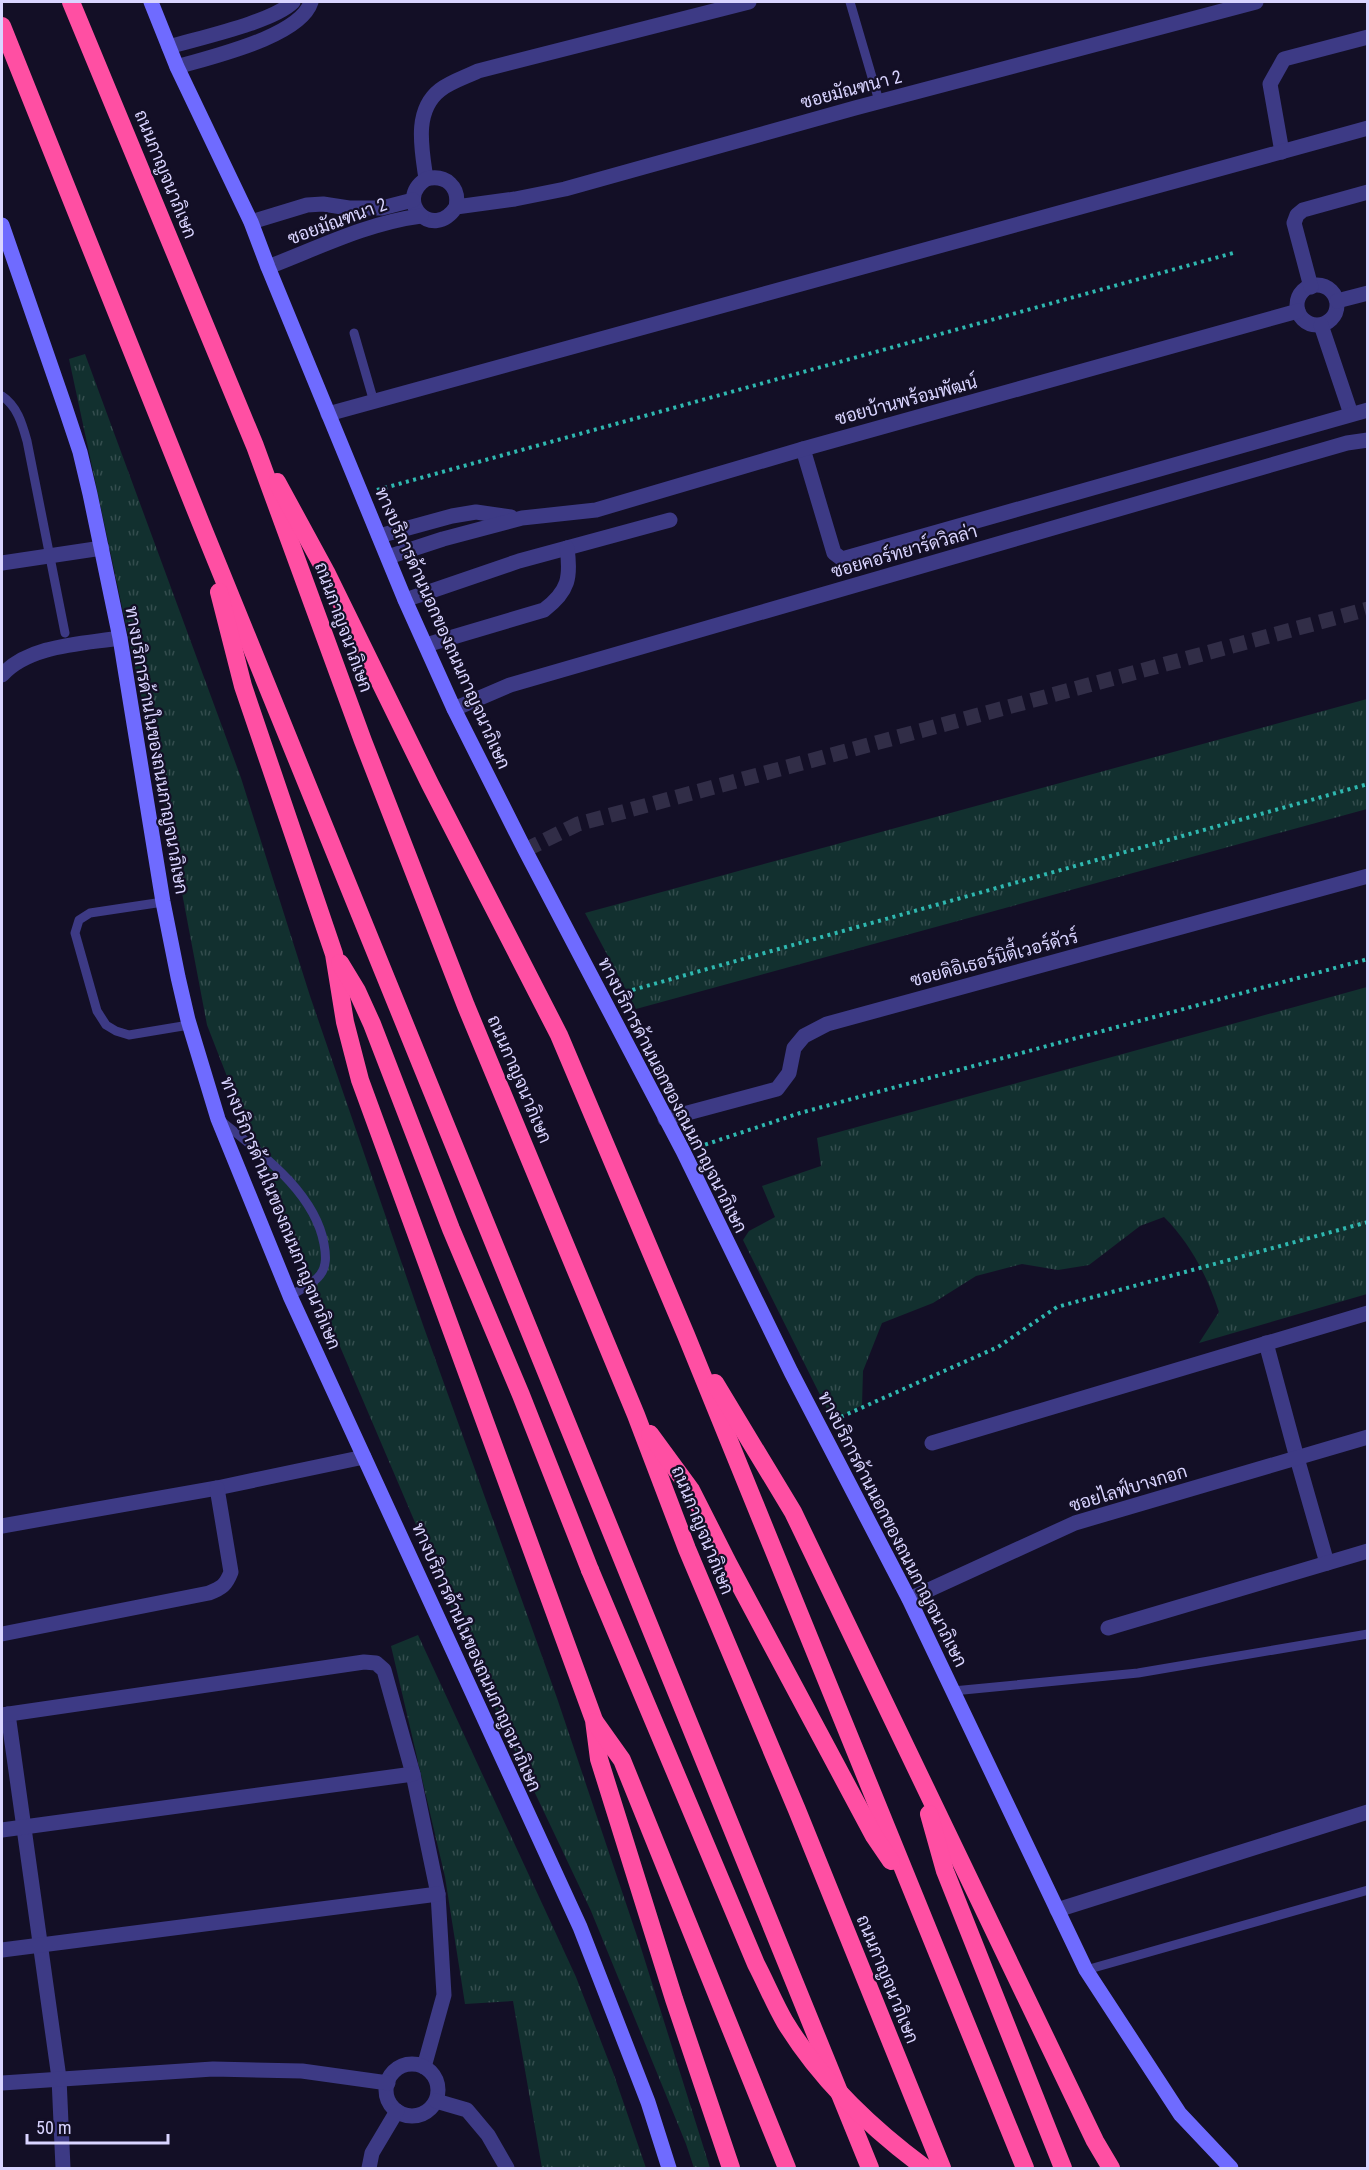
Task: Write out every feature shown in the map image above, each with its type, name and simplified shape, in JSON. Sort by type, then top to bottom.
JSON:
[{"type":"highway","name":"ถนนกาญจนาภิเษก","points":[[71,2],[255,446],[363,741],[458,984],[636,1415],[687,1549],[797,1810],[942,2169]]},
{"type":"highway","points":[[2,26],[200,521],[870,2169]]},
{"type":"highway","points":[[255,446],[326,572],[430,784],[559,1035],[686,1335],[1025,2169]]},
{"type":"highway","points":[[200,521],[243,686],[334,954],[345,1022],[360,1080],[594,1720],[603,1770],[674,1999],[730,2169]]},
{"type":"highway","points":[[334,954],[357,992],[372,1024],[451,1229],[521,1395],[590,1570],[756,1964],[785,2022],[815,2065],[848,2103],[885,2139],[925,2169]]},
{"type":"highway","points":[[686,1335],[793,1512],[1095,2141],[1112,2169]]},
{"type":"highway","points":[[636,1415],[692,1490],[728,1563],[874,1836],[915,1898]]},
{"type":"highway","points":[[594,1720],[622,1760],[787,2169]]},
{"type":"highway","points":[[916,1769],[945,1871],[1063,2169]]},
{"type":"main road","name":"ทางบริการด้านนอกของถนนกาญจนาภิเษก","points":[[151,2],[177,67],[251,222],[327,414],[405,600],[454,709],[682,1151],[819,1426],[909,1599],[1086,1970],[1180,2114],[1231,2169]]},
{"type":"main road","name":"ทางบริการด้านในของถนนกาญจนาภิเษก","points":[[2,227],[80,452],[120,638],[163,902],[189,1025],[218,1119],[290,1296],[580,1927],[648,2102],[669,2169]]},
{"type":"street","points":[[169,47],[259,20],[277,13],[293,2]]},
{"type":"street","points":[[177,67],[272,36],[302,17],[311,2]]},
{"type":"street","points":[[456,207],[456,194],[448,181],[434,177],[426,179],[421,143],[424,110],[439,90],[478,71],[749,2]]},
{"type":"street","name":"ซอยมัณฑนา 2","points":[[426,179],[416,189],[413,200],[416,210],[421,216],[434,221],[440,220],[447,218],[456,207],[565,189],[879,101],[1256,2]]},
{"type":"street","points":[[1282,152],[1270,84],[1284,60],[1368,37]]},
{"type":"street","points":[[327,414],[1368,128]]},
{"type":"street","points":[[1311,287],[1294,223],[1297,215],[1303,210],[1368,192]]},
{"type":"street","name":"ซอยมัณฑนา 2","points":[[251,222],[307,205],[382,208],[413,200]]},
{"type":"street","name":"ซอยมัณฑนา 2","points":[[268,267],[354,233],[400,219],[421,216]]},
{"type":"street","points":[[1311,287],[1324,287],[1330,290],[1337,301],[1337,308],[1332,319],[1321,325],[1305,321],[1298,311],[1301,294],[1311,287]]},
{"type":"street","points":[[1337,301],[1368,293]]},
{"type":"street","name":"ซอยบ้านพร้อมพัฒน์","points":[[388,557],[443,539],[522,518],[597,510],[803,449],[1298,311]]},
{"type":"street","points":[[1321,325],[1351,414]]},
{"type":"street","points":[[803,449],[834,553],[842,559],[1368,410]]},
{"type":"street","name":"ซอยคอร์ทยาร์ดวิลล่า","points":[[454,709],[510,685],[1347,443],[1368,440]]},
{"type":"street","name":"ซอยบ้านพร้อมพัฒน์","points":[[380,536],[452,516],[476,512],[522,518]]},
{"type":"street","points":[[405,600],[519,561],[670,520]]},
{"type":"street","points":[[2,563],[102,548]]},
{"type":"street","points":[[426,645],[544,609],[555,601],[566,587],[570,571],[567,548]]},
{"type":"street","points":[[2,675],[20,660],[42,651],[120,638]]},
{"type":"street","name":"ซอยดิอิเธอร์นิตี้เวอร์ดัวร์","points":[[665,1119],[777,1089],[789,1073],[794,1048],[804,1036],[827,1024],[1368,876]]},
{"type":"street","points":[[932,1443],[1368,1313]]},
{"type":"street","points":[[1266,1344],[1327,1563]]},
{"type":"street","name":"ซอยไลฟ์บางกอก","points":[[909,1599],[1075,1523],[1368,1437]]},
{"type":"street","points":[[2,1526],[218,1488],[364,1457]]},
{"type":"street","points":[[2,1634],[209,1593],[222,1588],[227,1583],[231,1572],[218,1488]]},
{"type":"street","points":[[1108,1628],[1368,1551]]},
{"type":"street","points":[[63,2169],[59,2078],[24,1827],[5,1714],[363,1662],[376,1663],[384,1670],[413,1774],[438,1894],[444,1995],[424,2067]]},
{"type":"street","points":[[2,1830],[413,1774]]},
{"type":"street","points":[[1057,1910],[1368,1812]]},
{"type":"street","points":[[2,1950],[438,1894]]},
{"type":"street","points":[[413,2064],[424,2067],[432,2073],[439,2091],[436,2101],[429,2110],[419,2115],[408,2115],[398,2112],[390,2104],[387,2093],[388,2083],[393,2073],[402,2066],[413,2064]]},
{"type":"street","points":[[2,2083],[213,2069],[302,2071],[388,2083]]},
{"type":"street","points":[[436,2101],[467,2110],[488,2134],[507,2169]]},
{"type":"street","points":[[369,2169],[372,2153],[398,2112]]},
{"type":"lane","points":[[850,2],[879,101]]},
{"type":"lane","points":[[354,333],[374,402]]},
{"type":"lane","points":[[2,396],[11,402],[22,426],[65,633]]},
{"type":"lane","points":[[163,902],[90,913],[79,920],[75,933],[97,1011],[106,1025],[129,1035],[189,1025]]},
{"type":"lane","points":[[218,1119],[273,1163],[312,1210],[321,1228],[326,1254],[325,1265],[320,1276],[290,1296]]},
{"type":"lane","points":[[953,1691],[1138,1674],[1368,1634]]},
{"type":"lane","points":[[1086,1970],[1368,1890]]},
{"type":"path","points":[[362,495],[1233,253]]},
{"type":"path","points":[[602,999],[1368,783]]},
{"type":"path","points":[[682,1151],[800,1113],[1368,959]]},
{"type":"path","points":[[819,1426],[998,1347],[1056,1307],[1368,1222]]},
{"type":"green space","points":[[85,354],[241,778],[310,996],[423,1325],[557,1698],[641,1948],[710,2168],[694,2168],[591,1911],[489,1696],[249,1133],[207,1025],[172,840],[69,359]]},
{"type":"green space","points":[[1367,699],[1367,809],[636,1009],[585,913]]},
{"type":"green space","points":[[1367,987],[1367,1294],[1199,1343],[1219,1312],[1197,1261],[1174,1227],[1164,1217],[1140,1226],[1089,1265],[1058,1270],[1022,1264],[976,1276],[933,1303],[882,1323],[863,1371],[862,1405],[833,1421],[743,1240],[749,1231],[775,1217],[762,1186],[821,1166],[817,1138]]},
{"type":"green space","points":[[418,1635],[576,1977],[614,2075],[646,2168],[542,2168],[513,2001],[465,2004],[445,1877],[391,1646]]},
{"type":"tunnel","points":[[525,850],[578,824],[1368,609]]}]
